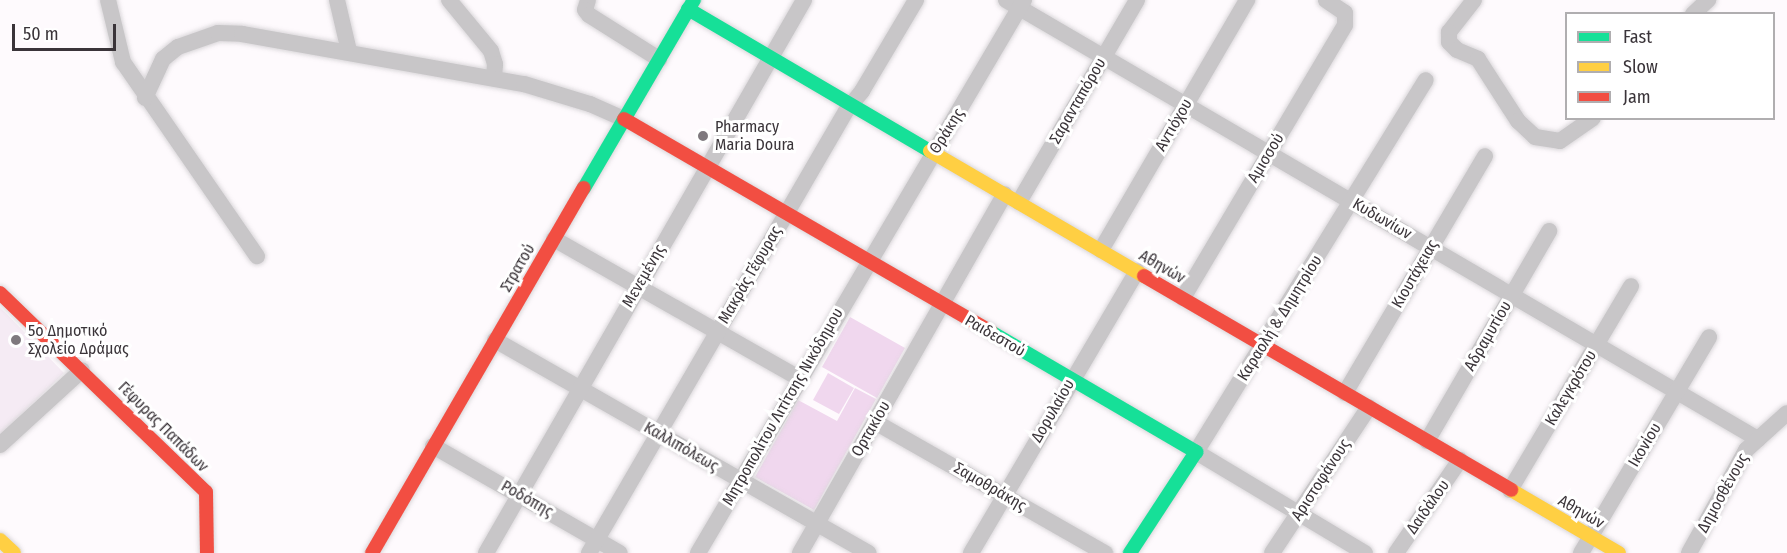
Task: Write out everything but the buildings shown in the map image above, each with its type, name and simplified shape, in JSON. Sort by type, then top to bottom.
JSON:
[{"type":"street","points":[[108,0],[123,62],[145,98],[257,256]]},
{"type":"street","points":[[337,0],[349,51]]},
{"type":"street","points":[[449,0],[491,51],[495,64],[494,78]]},
{"type":"street","points":[[588,0],[585,10],[589,15],[659,59]]},
{"type":"street","name":"Μενεμένης","points":[[486,553],[804,0]]},
{"type":"street","name":"Μακράς Γέφυρας","points":[[593,546],[787,213],[916,0]]},
{"type":"street","name":"Σαρανταπόρου","points":[[942,305],[1103,57],[1137,0]]},
{"type":"street","name":"Αντιόχου","points":[[1101,250],[1247,0]]},
{"type":"street","name":"Αμισσού","points":[[1183,298],[1347,18],[1326,0]]},
{"type":"street","points":[[1474,0],[1449,32],[1449,42],[1457,50],[1478,59],[1518,121],[1535,136],[1560,141],[1590,120]]},
{"type":"street","points":[[1695,12],[1708,0]]},
{"type":"street","name":"Κυδωνίων","points":[[1016,3],[1103,57],[1758,439]]},
{"type":"street","name":"Θράκης","points":[[868,262],[934,153],[1016,3]]},
{"type":"street","name":"Στρατού","points":[[372,553],[691,5]]},
{"type":"street","name":"Αθηνών","points":[[691,5],[771,57],[1618,553]]},
{"type":"street","points":[[145,98],[164,59],[178,46],[219,33],[349,51],[494,78],[580,101],[624,119]]},
{"type":"street","name":"Καραολή & Δημητρίου","points":[[1130,553],[1264,345],[1426,80]]},
{"type":"street","name":"Ραιδεστού","points":[[624,119],[1365,553]]},
{"type":"street","name":"Κιουτάχειας","points":[[1345,393],[1485,156]]},
{"type":"street","name":"Αδραμυτίου","points":[[1427,441],[1549,231]]},
{"type":"street","points":[[554,239],[799,378]]},
{"type":"street","name":"Μητροπολίτου Λιτίτσης Νικόδημου","points":[[698,553],[868,262]]},
{"type":"street","name":"Δορυλαίου","points":[[971,553],[1070,380],[1137,271]]},
{"type":"street","name":"Καλεγκρότου","points":[[1510,490],[1631,286]]},
{"type":"street","name":"Γέφυρας Παπάδων","points":[[0,293],[206,492],[207,553]]},
{"type":"street","name":"Ορτακίου","points":[[800,553],[942,305]]},
{"type":"street","name":"Ικονίου","points":[[1581,553],[1709,337]]},
{"type":"street","name":"Καλλιπόλεως","points":[[495,340],[868,553]]},
{"type":"street","points":[[0,445],[82,370]]},
{"type":"street","name":"Αριστοφάνους","points":[[1272,553],[1369,407]]},
{"type":"street","name":"Δημοσθένους","points":[[1689,553],[1744,454],[1787,413]]},
{"type":"street","name":"Σαμοθράκης","points":[[875,422],[1105,553]]},
{"type":"street","name":"Ροδόπης","points":[[433,446],[519,495],[593,546],[620,553]]},
{"type":"street","name":"Δαιδάλου","points":[[1396,553],[1460,460]]},
{"type":"street","points":[[0,540],[14,553]]},
{"type":"shaded area","name":"5ο Δημοτικό Σχολείο Δράμας","points":[[0,307],[64,373],[0,435]]},
{"type":"shaded area","points":[[850,317],[905,348],[877,398],[822,367]]},
{"type":"shaded area","points":[[828,373],[854,388],[839,414],[813,400]]},
{"type":"shaded area","points":[[855,388],[876,399],[814,510],[755,477],[798,400],[837,421]]},
{"type":"traffic: fast","points":[[584,188],[694,0]]},
{"type":"traffic: fast","points":[[688,9],[930,151]]},
{"type":"traffic: fast","points":[[991,332],[1196,452],[1130,553]]},
{"type":"traffic: slow","points":[[930,151],[1144,276]]},
{"type":"traffic: slow","points":[[1511,490],[1619,553]]},
{"type":"traffic: slow","points":[[0,540],[14,553]]},
{"type":"traffic: jam","points":[[624,119],[991,332]]},
{"type":"traffic: jam","points":[[372,553],[584,188]]},
{"type":"traffic: jam","points":[[1144,276],[1511,490]]},
{"type":"traffic: jam","points":[[0,293],[206,492],[207,553]]},
{"type":"place","name":"Pharmacy Maria Doura","points":[[703,136]]},
{"type":"place","name":"5ο Δημοτικό Σχολείο Δράμας","points":[[16,340]]}]
